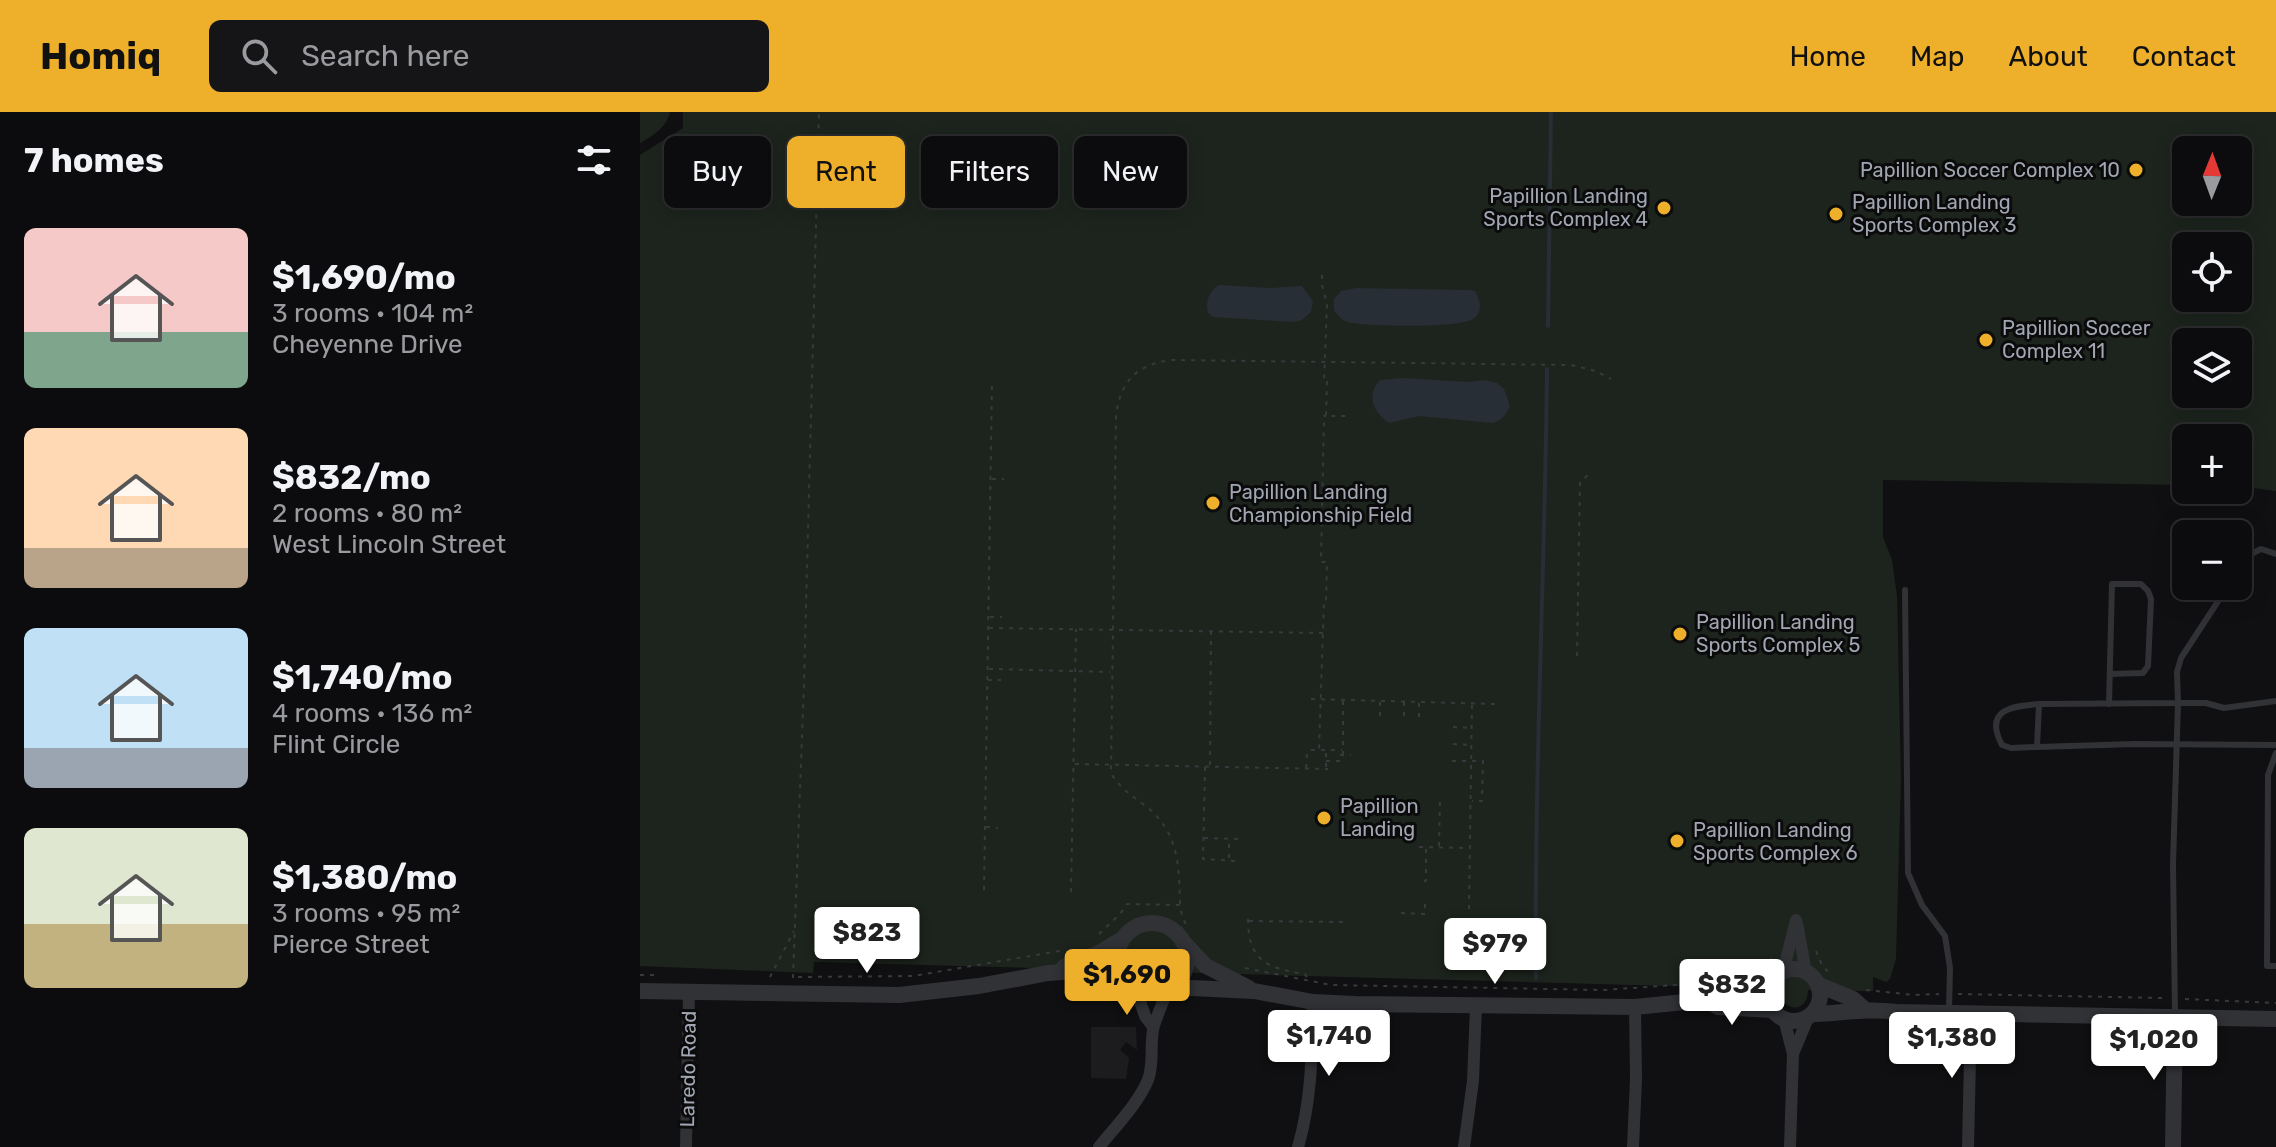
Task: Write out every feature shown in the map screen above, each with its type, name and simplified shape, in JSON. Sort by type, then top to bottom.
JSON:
[{"type":"street","points":[[1790,1147],[1793,1054],[1768,998],[1772,975],[1788,948],[1796,920],[1806,972]]},
{"type":"street","points":[[1048,973],[1099,953],[1134,928],[1149,923],[1165,926],[1186,936],[1206,966],[1254,991]]},
{"type":"street","points":[[1099,1147],[1136,1101],[1149,1078],[1153,1027],[1170,988],[1185,968],[1186,936]]},
{"type":"street","points":[[1122,939],[1117,955],[1120,971],[1153,1027]]},
{"type":"street","points":[[640,991],[899,995],[979,986],[1048,973],[1091,970],[1153,993],[1170,988],[1254,991],[1313,1002],[1635,1007],[1705,1000],[1717,993],[1794,969],[1824,980],[1863,1008]]},
{"type":"street","points":[[1793,1054],[1820,1000],[1824,980]]},
{"type":"street","name":"Laredo Road","points":[[686,1147],[689,992]]},
{"type":"street","points":[[1705,1000],[1718,1007],[1778,1015],[1793,1022],[1863,1008],[1971,1014],[2276,1019]]},
{"type":"street","points":[[1298,1147],[1309,1101],[1313,1002]]},
{"type":"street","points":[[1464,1147],[1473,1081],[1476,1006]]},
{"type":"street","points":[[1633,1147],[1635,1007]]},
{"type":"street","points":[[1968,1147],[1971,1014]]},
{"type":"street","points":[[2173,1147],[2175,1018]]},
{"type":"lane","points":[[2252,554],[2261,549],[2276,554]]},
{"type":"lane","points":[[2109,704],[2112,584],[2141,584],[2151,599],[2148,666],[2143,673],[2110,674]]},
{"type":"lane","points":[[1905,590],[1908,873],[1922,905],[1945,936],[1950,968],[1949,1013]]},
{"type":"lane","points":[[2175,1018],[2173,864],[2177,672],[2181,658],[2219,600]]},
{"type":"lane","points":[[2276,701],[2224,708],[2206,703],[2014,706],[2004,710],[1998,720],[1996,734],[2002,745],[2011,748],[2276,745]]},
{"type":"lane","points":[[2037,747],[2039,704]]},
{"type":"lane","points":[[2276,753],[2268,775],[2267,841],[2267,966],[2276,966]]},
{"type":"lane","points":[[2267,841],[2276,841]]},
{"type":"path","points":[[819,112],[793,978],[913,976],[1070,949]]},
{"type":"path","points":[[1319,750],[1327,562],[1321,562],[1327,304],[1322,275]]},
{"type":"path","points":[[1186,936],[1180,905],[1179,863],[1170,832],[1160,818],[1116,782],[1111,773],[1116,416],[1118,399],[1127,382],[1142,368],[1172,360],[1571,365],[1596,371],[1611,379]]},
{"type":"path","points":[[984,890],[992,383]]},
{"type":"path","points":[[1326,416],[1351,416]]},
{"type":"path","points":[[1577,656],[1580,482],[1588,475]]},
{"type":"path","points":[[991,479],[1004,479]]},
{"type":"path","points":[[988,617],[1002,617]]},
{"type":"path","points":[[988,628],[1323,633]]},
{"type":"path","points":[[1071,892],[1076,629]]},
{"type":"path","points":[[1211,631],[1203,859],[1235,861]]},
{"type":"path","points":[[987,669],[1111,672]]},
{"type":"path","points":[[987,680],[1001,680]]},
{"type":"path","points":[[1311,699],[1495,704]]},
{"type":"path","points":[[1326,761],[1340,761],[1340,755],[1343,755],[1343,700]]},
{"type":"path","points":[[1380,700],[1380,716]]},
{"type":"path","points":[[1404,701],[1404,716]]},
{"type":"path","points":[[1419,702],[1419,717]]},
{"type":"path","points":[[1469,909],[1472,703]]},
{"type":"path","points":[[1453,727],[1472,728]]},
{"type":"path","points":[[1453,744],[1472,745]]},
{"type":"path","points":[[1306,768],[1310,750],[1343,750]]},
{"type":"path","points":[[1074,764],[1327,769],[1326,750]]},
{"type":"path","points":[[1343,755],[1351,755]]},
{"type":"path","points":[[1452,761],[1483,761],[1482,801],[1471,801]]},
{"type":"path","points":[[1439,848],[1440,799]]},
{"type":"path","points":[[985,827],[998,828]]},
{"type":"path","points":[[1203,838],[1240,839]]},
{"type":"path","points":[[1229,839],[1229,860]]},
{"type":"path","points":[[1419,847],[1470,848]]},
{"type":"path","points":[[1424,881],[1426,847]]},
{"type":"path","points":[[1401,913],[1425,914],[1425,901]]},
{"type":"path","points":[[1094,939],[1127,904],[1180,905]]},
{"type":"path","points":[[1308,981],[1305,974],[1277,968],[1256,955],[1249,938],[1248,920],[1343,920]]},
{"type":"path","points":[[770,977],[796,926]]},
{"type":"path","points":[[1772,975],[1777,947],[1788,948]]},
{"type":"path","points":[[1803,947],[1814,947],[1822,965],[1824,980]]},
{"type":"path","points":[[1240,966],[1331,985],[1603,990],[1714,982]]},
{"type":"path","points":[[1862,990],[1914,995],[2174,998],[2276,1003]]},
{"type":"shaded area","points":[[640,112],[670,112],[663,127],[640,143]]},
{"type":"shaded area","name":"Papillion Landing","points":[[683,112],[2276,112],[2276,491],[2252,488],[2252,424],[2172,424],[2172,485],[1883,480],[1883,537],[1892,560],[1897,596],[1901,778],[1896,959],[1890,979],[1886,982],[1873,977],[1873,991],[1808,990],[1804,1003],[1794,1008],[1785,1003],[1781,989],[1164,972],[1155,975],[1141,971],[814,962],[813,973],[640,966],[640,155],[664,140],[664,208],[771,208],[771,136],[670,136],[683,128]]},
{"type":"shaded area","points":[[1219,285],[1302,286],[1313,301],[1311,312],[1294,322],[1213,317],[1208,313],[1208,301]]},
{"type":"shaded area","points":[[1356,288],[1475,291],[1480,309],[1473,319],[1451,324],[1357,324],[1340,318],[1334,310],[1334,299],[1341,291]]},
{"type":"shaded area","points":[[1403,378],[1497,383],[1504,389],[1510,406],[1503,417],[1493,423],[1419,416],[1389,423],[1376,409],[1373,392],[1380,380]]},
{"type":"shaded area","points":[[1091,1027],[1136,1027],[1137,1050],[1126,1042],[1120,1050],[1129,1058],[1126,1079],[1091,1078]]},
{"type":"waterway","points":[[1548,326],[1551,112]]},
{"type":"waterway","points":[[1536,978],[1547,369]]},
{"type":"place","name":"Papillion Soccer Complex 10","points":[[2136,170]]},
{"type":"place","name":"Papillion Landing Sports Complex 4","points":[[1664,208]]},
{"type":"place","name":"Papillion Landing Sports Complex 3","points":[[1836,214]]},
{"type":"place","name":"Papillion Soccer Complex 11","points":[[1986,340]]},
{"type":"place","name":"Papillion Landing Championship Field","points":[[1213,503]]},
{"type":"place","name":"Papillion Landing Sports Complex 5","points":[[1680,634]]},
{"type":"place","name":"Papillion Landing","points":[[1324,818]]},
{"type":"place","name":"Papillion Landing Sports Complex 6","points":[[1677,841]]}]
